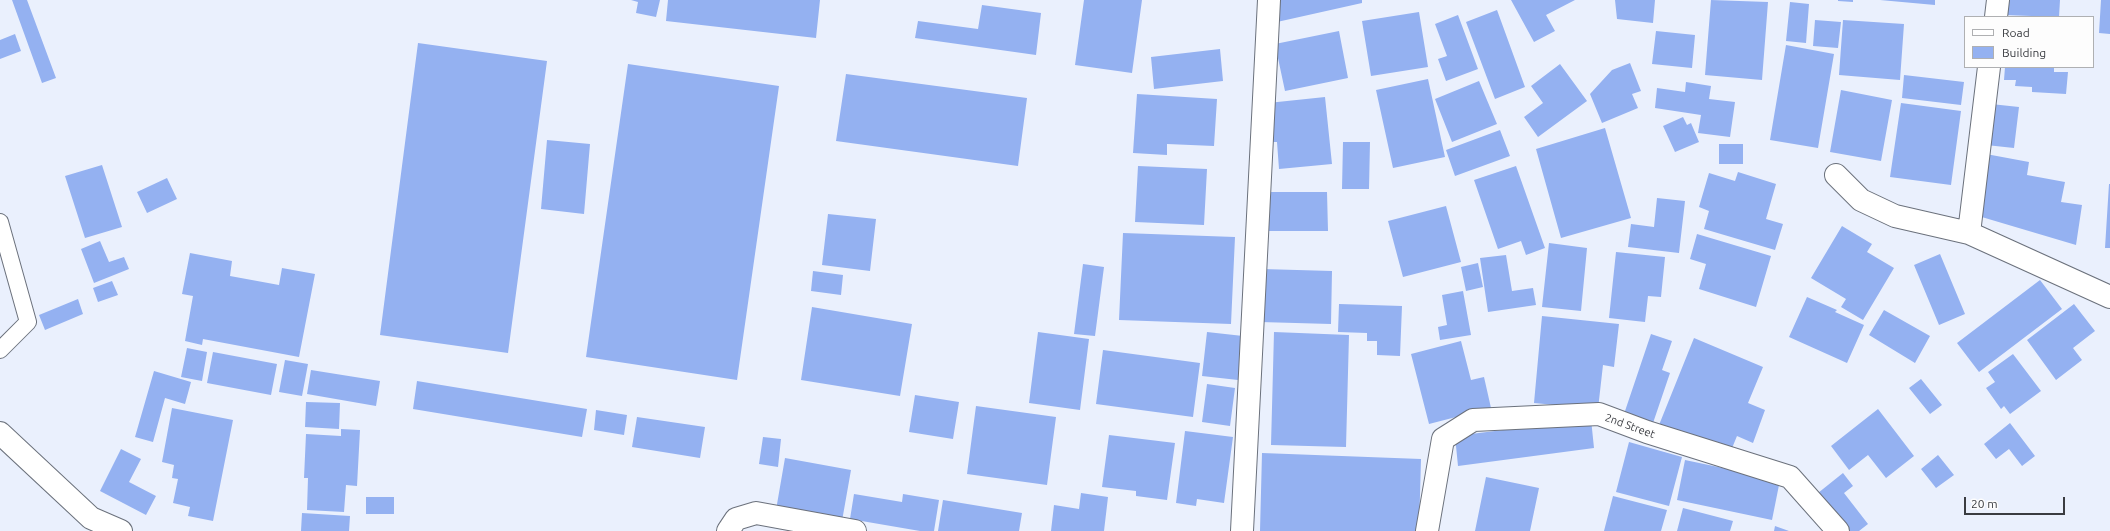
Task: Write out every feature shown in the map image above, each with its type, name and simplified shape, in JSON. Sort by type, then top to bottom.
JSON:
[{"type":"street","points":[[1242,531],[1269,0]]},
{"type":"street","points":[[1996,16],[1998,0]]},
{"type":"street","points":[[1969,233],[1990,68]]},
{"type":"street","points":[[1836,175],[1861,200],[1895,216],[1969,233],[2110,297]]},
{"type":"street","name":"2nd Street","points":[[1427,531],[1443,439],[1473,420],[1599,414],[1647,432],[1790,476],[1838,531]]},
{"type":"street","points":[[0,433],[91,524],[121,531]]},
{"type":"street","points":[[732,525],[756,514],[856,531]]},
{"type":"lane","points":[[0,222],[28,322],[0,350]]},
{"type":"building","points":[[12,0],[27,0],[56,78],[42,83]]},
{"type":"building","points":[[631,0],[660,0],[656,17],[636,13],[638,2]]},
{"type":"building","points":[[668,0],[820,0],[816,38],[666,21]]},
{"type":"building","points":[[1084,0],[1142,0],[1132,73],[1075,65]]},
{"type":"building","points":[[1279,0],[1362,0],[1362,3],[1277,22]]},
{"type":"building","points":[[1511,0],[1575,0],[1546,15],[1555,31],[1534,42]]},
{"type":"building","points":[[1615,0],[1655,0],[1653,23],[1617,19]]},
{"type":"building","points":[[1711,0],[1768,2],[1762,80],[1705,75]]},
{"type":"building","points":[[1853,0],[1853,2],[1838,1]]},
{"type":"building","points":[[1880,0],[1935,0],[1935,5]]},
{"type":"building","points":[[2005,0],[2060,0],[2059,16],[2004,15]]},
{"type":"building","points":[[2101,0],[2110,0],[2110,34],[2099,33]]},
{"type":"building","points":[[1790,2],[1809,4],[1806,43],[1786,41]]},
{"type":"building","points":[[982,5],[1041,13],[1036,55],[915,38],[918,21],[978,29]]},
{"type":"building","points":[[1497,10],[1525,87],[1495,99],[1466,22]]},
{"type":"building","points":[[1419,12],[1428,67],[1371,76],[1362,21]]},
{"type":"building","points":[[1458,15],[1478,69],[1446,81],[1438,59],[1447,56],[1435,24]]},
{"type":"building","points":[[1815,20],[1841,22],[1838,48],[1813,46]]},
{"type":"building","points":[[1843,20],[1904,24],[1900,80],[1839,75]]},
{"type":"building","points":[[1339,31],[1348,78],[1285,91],[1275,44]]},
{"type":"building","points":[[1656,31],[1695,35],[1692,68],[1652,64]]},
{"type":"building","points":[[15,34],[21,51],[0,59],[0,40]]},
{"type":"building","points":[[418,43],[547,61],[508,353],[380,335]]},
{"type":"building","points":[[1786,45],[1834,54],[1818,148],[1770,140]]},
{"type":"building","points":[[1220,49],[1223,81],[1154,89],[1151,57]]},
{"type":"building","points":[[1630,63],[1641,91],[1632,94],[1638,108],[1602,123],[1590,94],[1612,70]]},
{"type":"building","points":[[628,64],[779,86],[737,380],[586,357]]},
{"type":"building","points":[[1560,64],[1587,101],[1538,137],[1524,117],[1543,103],[1531,86]]},
{"type":"building","points":[[2005,68],[2054,68],[2054,72],[2068,72],[2066,94],[2032,92],[2032,87],[2015,86],[2016,80],[2004,80]]},
{"type":"building","points":[[846,74],[1027,98],[1018,166],[836,141]]},
{"type":"building","points":[[1904,75],[1964,82],[1961,105],[1902,98]]},
{"type":"building","points":[[1428,79],[1445,157],[1393,168],[1376,90]]},
{"type":"building","points":[[1479,81],[1497,124],[1452,142],[1435,99]]},
{"type":"building","points":[[1686,82],[1711,86],[1709,99],[1735,102],[1730,137],[1698,133],[1701,115],[1655,108],[1657,88],[1685,92]]},
{"type":"building","points":[[1841,90],[1892,100],[1881,161],[1830,152]]},
{"type":"building","points":[[1137,94],[1217,99],[1214,146],[1167,144],[1167,155],[1133,153]]},
{"type":"building","points":[[1325,97],[1332,164],[1279,169],[1277,142],[1272,142],[1268,103]]},
{"type":"building","points":[[1901,103],[1961,111],[1951,185],[1890,177]]},
{"type":"building","points":[[1991,104],[2019,107],[2014,148],[1986,145]]},
{"type":"building","points":[[1683,117],[1687,125],[1691,123],[1699,142],[1675,152],[1663,126]]},
{"type":"building","points":[[1605,128],[1631,218],[1561,238],[1536,149]]},
{"type":"building","points":[[1500,130],[1510,156],[1455,176],[1446,150]]},
{"type":"building","points":[[547,140],[590,144],[584,214],[541,209]]},
{"type":"building","points":[[1343,142],[1370,142],[1369,189],[1342,189]]},
{"type":"building","points":[[1719,144],[1743,144],[1743,164],[1719,164]]},
{"type":"building","points":[[1986,154],[2029,162],[2027,175],[2065,182],[2061,202],[2082,205],[2076,245],[1975,215]]},
{"type":"building","points":[[102,165],[122,227],[85,238],[65,176]]},
{"type":"building","points":[[1138,166],[1207,169],[1204,225],[1135,222]]},
{"type":"building","points":[[1516,166],[1545,248],[1526,255],[1521,241],[1498,249],[1474,180]]},
{"type":"building","points":[[1738,172],[1776,184],[1766,219],[1783,224],[1775,250],[1704,229],[1709,211],[1699,207],[1709,173],[1735,181]]},
{"type":"building","points":[[167,178],[177,199],[147,213],[137,192]]},
{"type":"building","points":[[2109,184],[2110,248],[2105,248]]},
{"type":"building","points":[[1265,192],[1327,192],[1328,231],[1265,231]]},
{"type":"building","points":[[1657,198],[1685,201],[1679,253],[1628,247],[1631,224],[1654,227]]},
{"type":"building","points":[[1446,206],[1461,262],[1403,277],[1388,221]]},
{"type":"building","points":[[828,214],[876,219],[870,271],[822,265]]},
{"type":"building","points":[[1842,226],[1872,244],[1867,252],[1894,268],[1863,320],[1841,307],[1846,299],[1811,278]]},
{"type":"building","points":[[1123,233],[1235,237],[1231,324],[1119,320]]},
{"type":"building","points":[[1697,234],[1771,256],[1756,307],[1699,289],[1706,264],[1690,259]]},
{"type":"building","points":[[100,241],[109,262],[124,257],[129,269],[94,283],[81,249]]},
{"type":"building","points":[[1549,243],[1587,248],[1581,311],[1542,307]]},
{"type":"building","points":[[1616,252],[1665,257],[1661,297],[1648,296],[1645,322],[1609,318]]},
{"type":"building","points":[[190,253],[232,261],[230,276],[279,285],[282,268],[315,274],[299,357],[203,339],[202,345],[185,341],[193,296],[182,294]]},
{"type":"building","points":[[1940,254],[1965,314],[1939,325],[1914,265]]},
{"type":"building","points":[[1506,255],[1512,291],[1533,288],[1536,305],[1488,312],[1480,258]]},
{"type":"building","points":[[1478,263],[1483,287],[1466,291],[1461,267]]},
{"type":"building","points":[[1083,264],[1104,267],[1095,336],[1074,334]]},
{"type":"building","points":[[1262,269],[1332,271],[1331,324],[1260,322]]},
{"type":"building","points":[[813,271],[843,275],[841,295],[811,291]]},
{"type":"building","points":[[2040,280],[2062,309],[1979,372],[1957,343]]},
{"type":"building","points":[[112,281],[118,295],[98,302],[93,288]]},
{"type":"building","points":[[1463,291],[1471,335],[1440,340],[1438,327],[1447,325],[1442,295]]},
{"type":"building","points":[[1807,297],[1837,310],[1835,312],[1864,325],[1847,363],[1789,337]]},
{"type":"building","points":[[78,299],[83,314],[45,330],[39,315]]},
{"type":"building","points":[[1339,304],[1402,306],[1400,356],[1377,355],[1377,341],[1367,341],[1367,333],[1338,332]]},
{"type":"building","points":[[2074,304],[2095,331],[2073,348],[2082,360],[2056,380],[2027,340]]},
{"type":"building","points":[[812,307],[912,324],[900,396],[801,380]]},
{"type":"building","points":[[1884,310],[1930,336],[1915,363],[1869,335]]},
{"type":"building","points":[[1542,316],[1619,324],[1614,367],[1603,365],[1598,409],[1534,403]]},
{"type":"building","points":[[1038,332],[1089,339],[1080,410],[1029,403]]},
{"type":"building","points":[[1207,332],[1243,336],[1238,380],[1202,376]]},
{"type":"building","points":[[1274,332],[1349,335],[1346,447],[1271,445]]},
{"type":"building","points":[[1651,334],[1672,341],[1662,370],[1670,373],[1653,423],[1624,414]]},
{"type":"building","points":[[1694,338],[1763,367],[1748,403],[1765,410],[1753,443],[1737,436],[1730,453],[1659,425]]},
{"type":"building","points":[[1461,341],[1471,380],[1484,377],[1491,408],[1429,424],[1411,354]]},
{"type":"building","points":[[187,348],[207,352],[202,381],[181,377]]},
{"type":"building","points":[[1103,350],[1200,363],[1193,417],[1096,404]]},
{"type":"building","points":[[213,352],[277,364],[271,395],[207,383]]},
{"type":"building","points":[[2013,354],[2041,391],[2010,414],[2004,406],[2001,409],[1986,388],[1995,382],[1988,372]]},
{"type":"building","points":[[285,360],[308,364],[302,396],[279,392]]},
{"type":"building","points":[[311,370],[380,381],[376,406],[307,394]]},
{"type":"building","points":[[154,371],[191,382],[185,404],[165,398],[153,442],[135,437]]},
{"type":"building","points":[[1921,379],[1942,405],[1930,414],[1909,388]]},
{"type":"building","points":[[417,381],[587,409],[582,437],[413,409]]},
{"type":"building","points":[[1207,384],[1235,388],[1230,426],[1202,422]]},
{"type":"building","points":[[915,395],[959,402],[953,439],[909,432]]},
{"type":"building","points":[[306,402],[340,403],[339,429],[305,427]]},
{"type":"building","points":[[976,406],[1056,417],[1047,485],[967,474]]},
{"type":"building","points":[[172,408],[233,420],[213,521],[188,516],[190,507],[173,503],[178,479],[172,478],[174,465],[162,462]]},
{"type":"building","points":[[1878,409],[1914,456],[1886,478],[1868,455],[1849,470],[1831,446]]},
{"type":"building","points":[[596,410],[627,415],[624,435],[594,430]]},
{"type":"building","points":[[637,417],[705,427],[700,458],[632,447]]},
{"type":"building","points":[[1591,419],[1594,448],[1458,466],[1455,436]]},
{"type":"building","points":[[2010,423],[2035,456],[2022,466],[2009,449],[1996,459],[1984,444]]},
{"type":"building","points":[[341,429],[360,430],[357,486],[346,485],[344,512],[307,510],[308,478],[304,478],[306,434],[341,436]]},
{"type":"building","points":[[1185,431],[1233,437],[1224,503],[1197,499],[1196,506],[1176,503]]},
{"type":"building","points":[[1109,435],[1175,443],[1167,500],[1136,496],[1136,491],[1102,487]]},
{"type":"building","points":[[763,437],[781,439],[778,467],[759,464]]},
{"type":"building","points":[[1629,442],[1682,457],[1669,506],[1616,492]]},
{"type":"building","points":[[121,449],[141,459],[129,482],[156,496],[146,515],[100,491]]},
{"type":"building","points":[[1262,453],[1421,459],[1419,531],[1260,531]]},
{"type":"building","points":[[1938,455],[1954,475],[1936,488],[1921,469]]},
{"type":"building","points":[[785,458],[851,470],[842,521],[776,510]]},
{"type":"building","points":[[1685,460],[1780,480],[1772,520],[1677,500]]},
{"type":"building","points":[[1843,473],[1853,486],[1844,493],[1868,524],[1859,531],[1848,531],[1818,493]]},
{"type":"building","points":[[1486,477],[1539,488],[1530,531],[1475,531]]},
{"type":"building","points":[[1081,493],[1108,497],[1104,531],[1051,531],[1054,505],[1079,509]]},
{"type":"building","points":[[854,494],[902,502],[903,494],[939,500],[934,531],[920,531],[850,519]]},
{"type":"building","points":[[1613,496],[1667,510],[1661,531],[1604,531]]},
{"type":"building","points":[[366,497],[394,497],[394,514],[366,514]]},
{"type":"building","points":[[943,500],[1022,513],[1019,531],[938,531]]},
{"type":"building","points":[[1683,508],[1733,521],[1730,531],[1677,531]]},
{"type":"building","points":[[302,513],[350,516],[349,531],[301,531]]},
{"type":"building","points":[[1775,526],[1789,531],[1774,531]]}]
